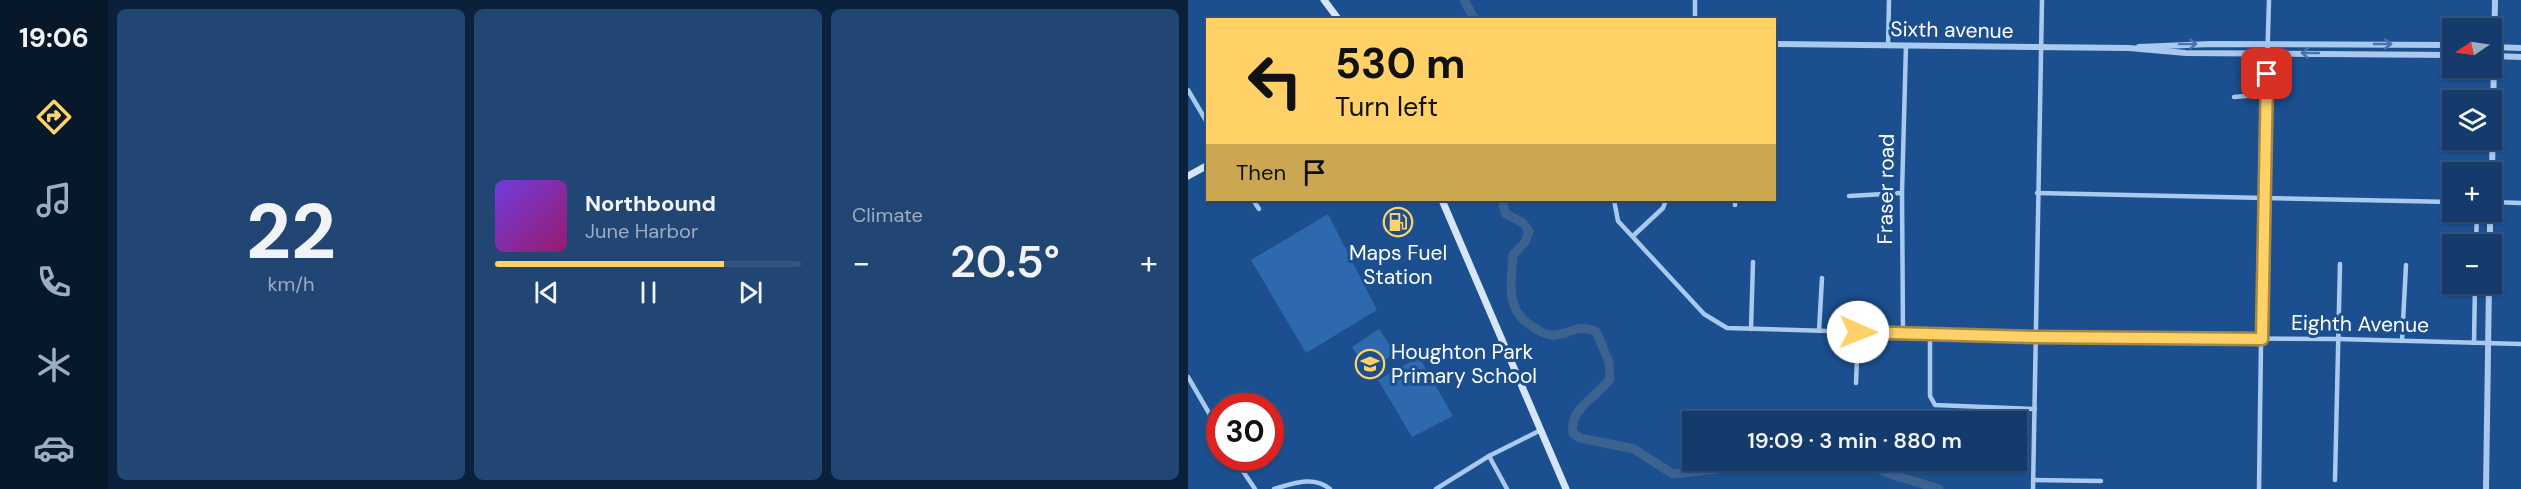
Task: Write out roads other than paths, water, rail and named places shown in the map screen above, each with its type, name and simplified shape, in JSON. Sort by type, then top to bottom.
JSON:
[{"type":"main road","points":[[1324,0],[1337,18]]},
{"type":"main road","points":[[1188,176],[1206,166]]},
{"type":"main road","points":[[1442,201],[1566,489]]},
{"type":"street","points":[[1695,0],[1695,18]]},
{"type":"street","points":[[1888,45],[1889,0]]},
{"type":"street","points":[[2033,489],[2042,0]]},
{"type":"street","points":[[2259,489],[2263,199],[2269,0]]},
{"type":"street","points":[[2494,18],[2495,0]]},
{"type":"street","name":"Sixth avenue","points":[[1776,44],[2129,48]]},
{"type":"street","name":"Fraser road","points":[[1903,332],[1902,194],[1906,45]]},
{"type":"street","points":[[2129,48],[2153,45],[2442,45]]},
{"type":"street","points":[[2502,47],[2521,48]]},
{"type":"street","points":[[2129,48],[2186,52],[2442,55]]},
{"type":"street","points":[[2502,56],[2521,57]]},
{"type":"street","points":[[2492,162],[2493,78]]},
{"type":"street","points":[[1188,90],[1206,121]]},
{"type":"street","points":[[2234,97],[2267,94]]},
{"type":"street","points":[[2037,193],[2442,202]]},
{"type":"street","points":[[1849,196],[1902,194]]},
{"type":"street","points":[[1254,201],[1259,209]]},
{"type":"street","name":"Eighth Avenue","points":[[1614,201],[1616,218],[1704,314],[1728,328],[2035,337],[2338,339],[2521,344]]},
{"type":"street","points":[[1633,236],[1663,208],[1666,201]]},
{"type":"street","points":[[2502,202],[2521,203]]},
{"type":"street","points":[[1751,329],[1753,262]]},
{"type":"street","points":[[2334,480],[2340,264]]},
{"type":"street","points":[[2402,341],[2406,265]]},
{"type":"street","points":[[1819,331],[1821,278]]},
{"type":"street","points":[[2474,343],[2475,294]]},
{"type":"street","points":[[2486,489],[2489,294]]},
{"type":"street","points":[[1856,383],[1858,332]]},
{"type":"street","points":[[1930,334],[1929,396],[1935,405],[2035,408]]},
{"type":"street","points":[[1188,377],[1206,408]]},
{"type":"street","points":[[1436,489],[1489,456],[1539,430]]},
{"type":"street","points":[[1489,456],[1507,489]]},
{"type":"street","points":[[1243,471],[1255,489]]},
{"type":"street","points":[[2033,480],[2101,481]]},
{"type":"street","points":[[1274,489],[1306,481],[1324,484],[1330,489]]},
{"type":"waterway","points":[[1464,0],[1474,18]]},
{"type":"waterway","points":[[1504,201],[1506,214],[1523,223],[1529,231],[1525,242],[1513,255],[1511,286],[1514,305],[1518,313],[1533,327],[1549,335],[1583,328],[1596,331],[1609,362],[1610,379],[1585,403],[1575,417],[1573,433],[1580,438],[1634,449],[1673,474],[1700,471]]},
{"type":"waterway","points":[[1883,471],[1939,489]]},
{"type":"place","name":"Maps Fuel Station","points":[[1398,222]]},
{"type":"place","name":"Houghton Park Primary School","points":[[1370,364]]}]
